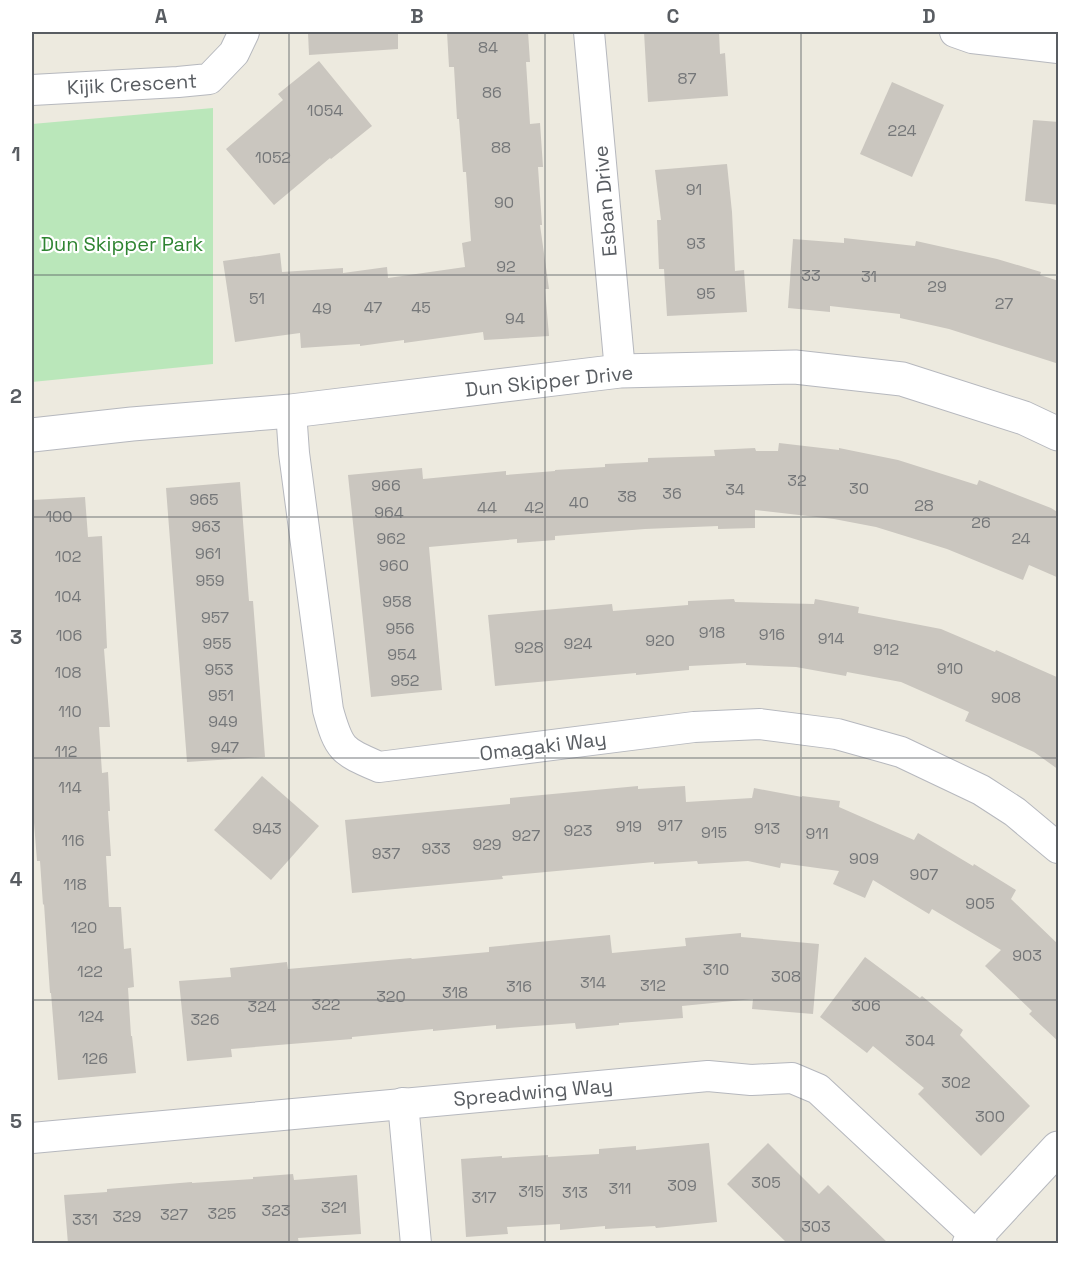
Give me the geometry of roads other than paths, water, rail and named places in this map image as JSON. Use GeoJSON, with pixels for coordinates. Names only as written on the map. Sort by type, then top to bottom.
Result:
{"type":"FeatureCollection","features":[{"type":"Feature","properties":{"kind":"street","name":"Kijik Crescent"},"geometry":{"type":"LineString","coordinates":[[32,90],[209,79],[234,53],[244,32]]}},
{"type":"Feature","properties":{"kind":"street","name":"Esban Drive"},"geometry":{"type":"LineString","coordinates":[[589,32],[620,371]]}},
{"type":"Feature","properties":{"kind":"street"},"geometry":{"type":"LineString","coordinates":[[955,32],[972,38],[1059,48]]}},
{"type":"Feature","properties":{"kind":"street","name":"Dun Skipper Drive"},"geometry":{"type":"LineString","coordinates":[[32,435],[291,411],[620,371],[795,367],[902,379],[1024,418],[1059,434]]}},
{"type":"Feature","properties":{"kind":"street","name":"Omagaki Way"},"geometry":{"type":"LineString","coordinates":[[291,411],[294,453],[328,710],[337,738],[343,748],[353,755],[379,767],[694,727],[760,724],[837,734],[901,752],[981,790],[1015,812],[1059,848]]}},
{"type":"Feature","properties":{"kind":"street","name":"Spreadwing Way"},"geometry":{"type":"LineString","coordinates":[[32,1138],[708,1076],[751,1080],[792,1078],[818,1089],[976,1241]]}},
{"type":"Feature","properties":{"kind":"street"},"geometry":{"type":"LineString","coordinates":[[403,1103],[416,1244]]}},
{"type":"Feature","properties":{"kind":"street"},"geometry":{"type":"LineString","coordinates":[[976,1241],[1059,1148]]}},
{"type":"Feature","properties":{"kind":"park label","name":"Dun Skipper Park"},"geometry":{"type":"Point","coordinates":[122,244]}}]}
